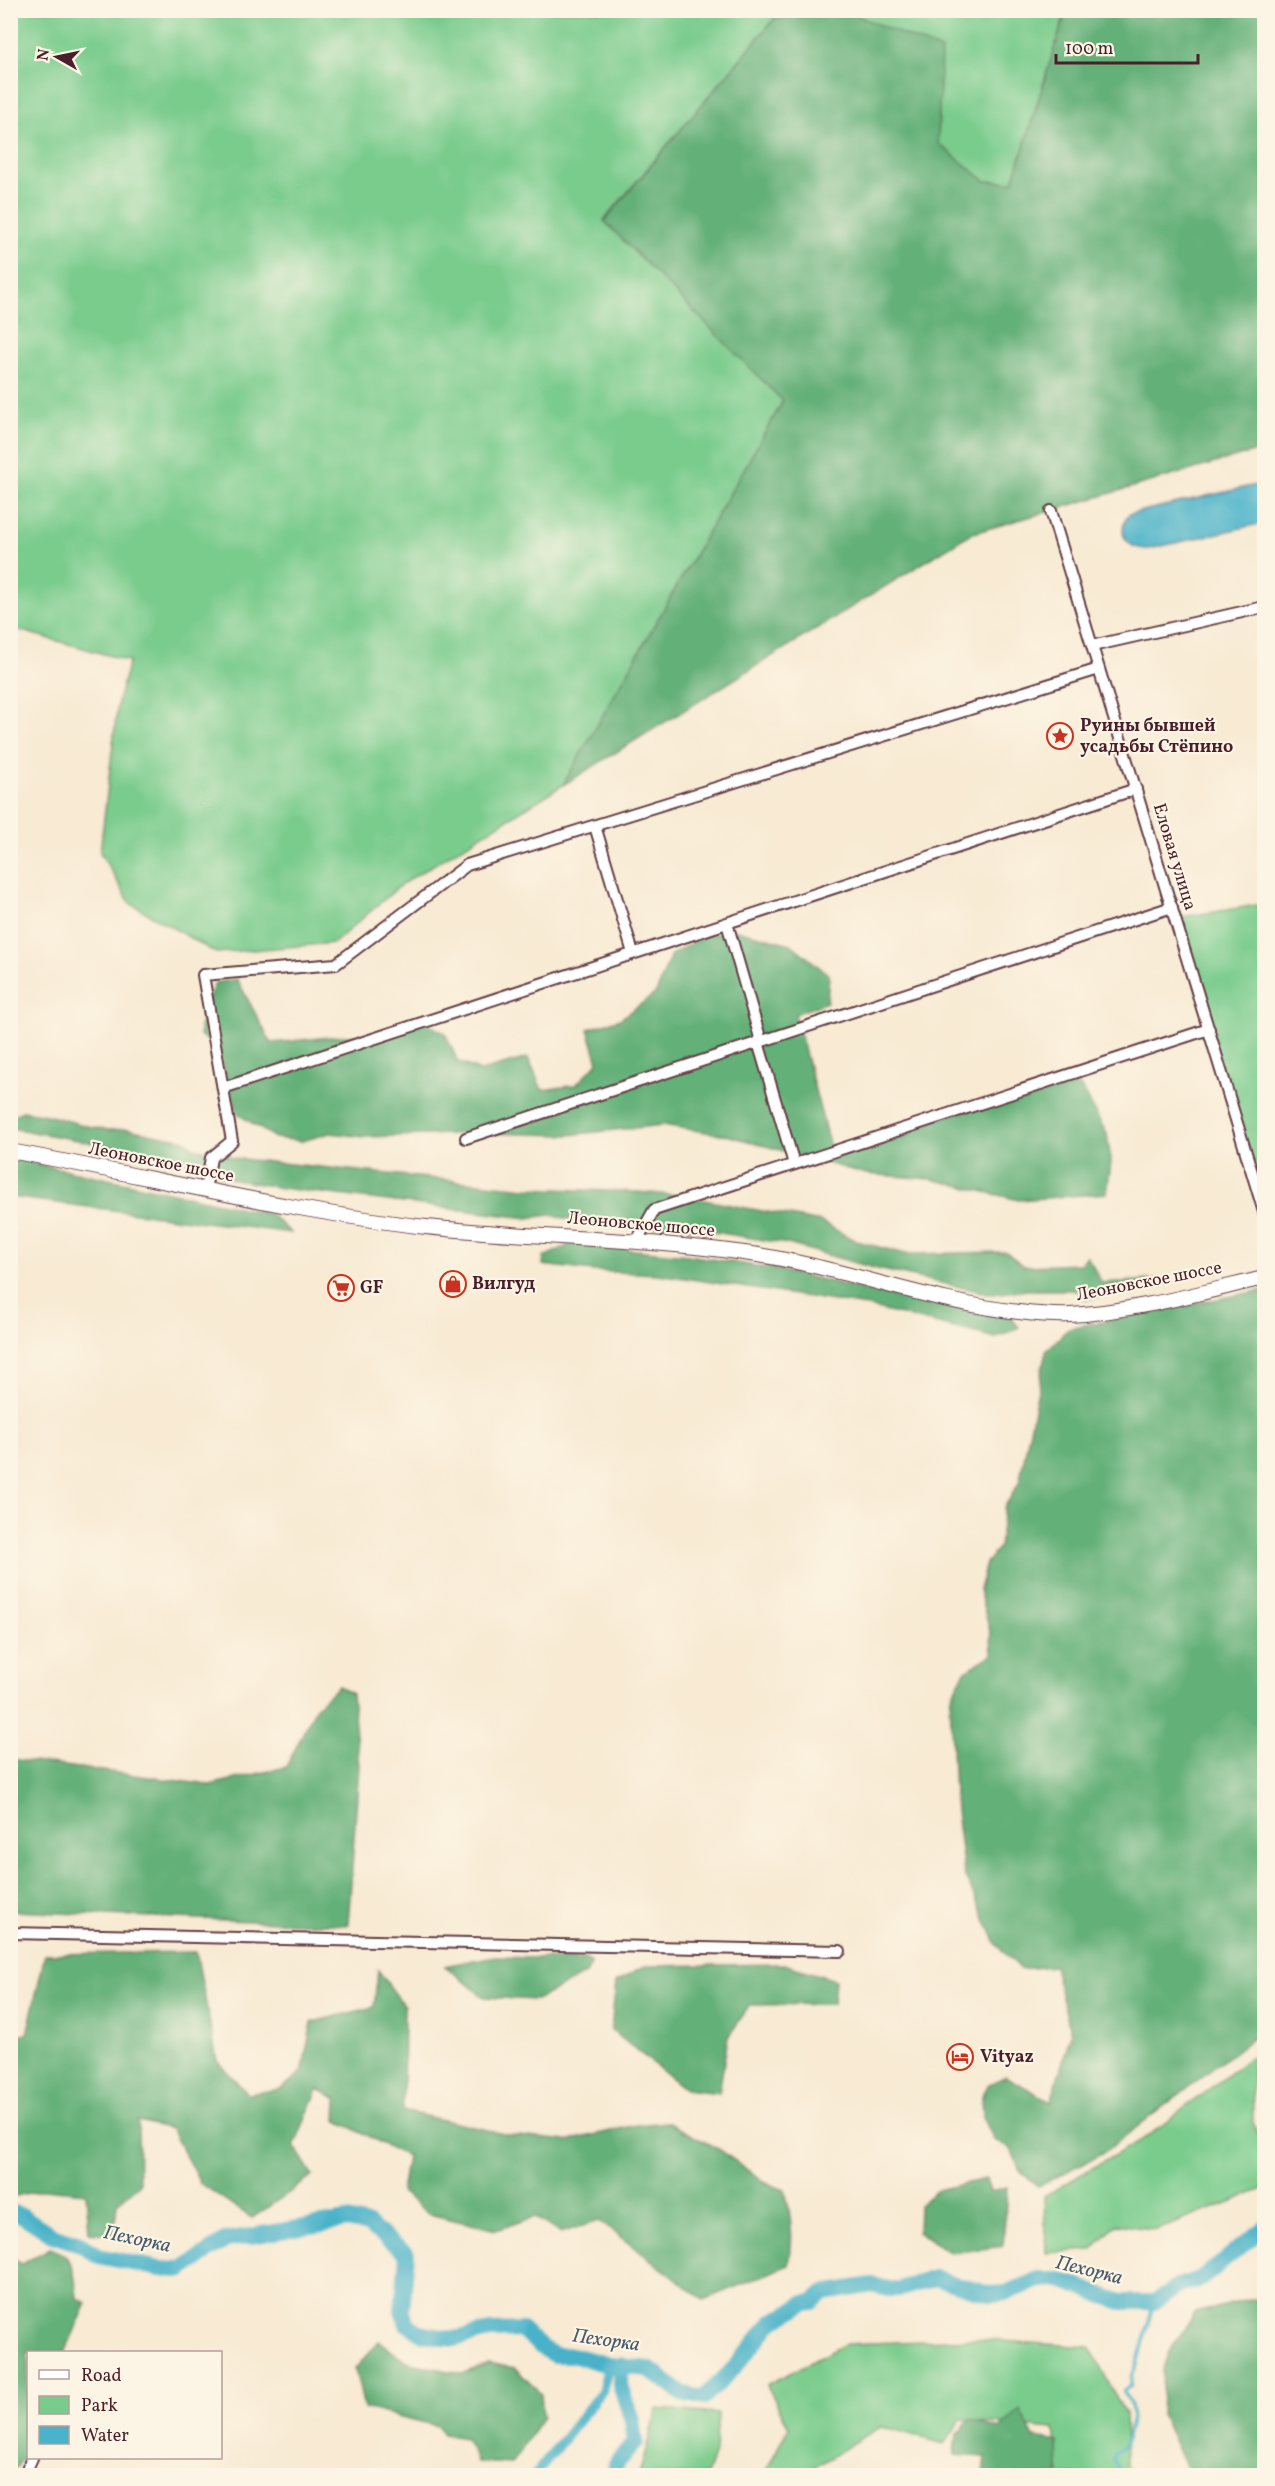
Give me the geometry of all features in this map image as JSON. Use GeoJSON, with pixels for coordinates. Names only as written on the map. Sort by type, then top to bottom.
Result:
{"type":"FeatureCollection","features":[{"type":"Feature","properties":{"kind":"main road","name":"Леоновское шоссе"},"geometry":{"type":"LineString","coordinates":[[10,1152],[205,1190],[426,1227],[636,1242],[787,1259],[955,1302],[989,1309],[1048,1315],[1070,1315],[1108,1310],[1264,1278]]}},
{"type":"Feature","properties":{"kind":"street","name":"Еловая улица"},"geometry":{"type":"LineString","coordinates":[[1051,511],[1264,1212]]}},
{"type":"Feature","properties":{"kind":"street"},"geometry":{"type":"LineString","coordinates":[[1092,646],[1264,607]]}},
{"type":"Feature","properties":{"kind":"street"},"geometry":{"type":"LineString","coordinates":[[205,1190],[211,1158],[232,1141],[203,975],[336,964],[467,865],[1099,669]]}},
{"type":"Feature","properties":{"kind":"street"},"geometry":{"type":"LineString","coordinates":[[223,1088],[1136,789]]}},
{"type":"Feature","properties":{"kind":"street"},"geometry":{"type":"LineString","coordinates":[[595,826],[633,954]]}},
{"type":"Feature","properties":{"kind":"street"},"geometry":{"type":"LineString","coordinates":[[466,1138],[1172,907]]}},
{"type":"Feature","properties":{"kind":"street"},"geometry":{"type":"LineString","coordinates":[[727,923],[794,1164]]}},
{"type":"Feature","properties":{"kind":"street"},"geometry":{"type":"LineString","coordinates":[[636,1242],[654,1210],[1209,1029]]}},
{"type":"Feature","properties":{"kind":"street"},"geometry":{"type":"LineString","coordinates":[[10,1933],[840,1951]]}},
{"type":"Feature","properties":{"kind":"street"},"geometry":{"type":"LineString","coordinates":[[24,2475],[31,2459]]}},
{"type":"Feature","properties":{"kind":"green space"},"geometry":{"type":"Polygon","coordinates":[[[10,11],[1066,11],[1013,182],[985,181],[938,143],[940,50],[855,15],[775,18],[604,220],[783,401],[563,785],[402,884],[334,943],[216,953],[130,903],[100,852],[118,702],[129,661],[11,628],[10,11]]]}},
{"type":"Feature","properties":{"kind":"green space"},"geometry":{"type":"Polygon","coordinates":[[[1066,11],[1264,11],[1264,449],[970,534],[563,785],[783,401],[604,221],[775,18],[855,15],[941,50],[938,143],[985,181],[1013,182],[1066,11]]]}},
{"type":"Feature","properties":{"kind":"green space"},"geometry":{"type":"Polygon","coordinates":[[[1264,904],[1264,1212],[1175,918],[1264,904]]]}},
{"type":"Feature","properties":{"kind":"green space"},"geometry":{"type":"Polygon","coordinates":[[[736,930],[791,944],[829,975],[827,1002],[795,1014],[831,1151],[1075,1077],[1107,1134],[1111,1162],[1107,1193],[1019,1200],[931,1179],[866,1174],[730,1136],[663,1125],[568,1135],[479,1133],[366,1137],[330,1133],[302,1141],[275,1138],[238,1114],[218,1050],[200,1035],[201,1015],[215,983],[237,979],[271,1043],[340,1036],[384,1035],[416,1018],[445,1033],[458,1062],[481,1071],[528,1058],[542,1090],[576,1085],[598,1062],[588,1029],[620,1019],[656,993],[671,955],[703,936],[736,930]]]}},
{"type":"Feature","properties":{"kind":"green space"},"geometry":{"type":"Polygon","coordinates":[[[23,1111],[91,1127],[110,1130],[128,1129],[184,1140],[196,1149],[219,1151],[233,1158],[526,1188],[683,1196],[821,1222],[856,1241],[906,1254],[1006,1252],[1024,1266],[1080,1264],[1087,1256],[1102,1283],[1155,1280],[1160,1286],[1085,1299],[1077,1290],[1027,1290],[991,1294],[874,1268],[788,1244],[677,1226],[625,1228],[591,1224],[550,1215],[528,1218],[281,1188],[217,1176],[183,1159],[11,1128],[11,1116],[23,1111]]]}},
{"type":"Feature","properties":{"kind":"green space"},"geometry":{"type":"Polygon","coordinates":[[[11,1158],[270,1214],[291,1233],[11,1197],[11,1158]]]}},
{"type":"Feature","properties":{"kind":"green space"},"geometry":{"type":"Polygon","coordinates":[[[571,1244],[688,1255],[780,1270],[892,1296],[1009,1316],[1019,1327],[996,1338],[860,1305],[658,1274],[594,1271],[543,1265],[544,1257],[571,1244]]]}},
{"type":"Feature","properties":{"kind":"green space"},"geometry":{"type":"Polygon","coordinates":[[[1264,1290],[1264,2029],[1103,2153],[1038,2186],[1021,2172],[1011,2149],[994,2140],[983,2117],[982,2096],[989,2084],[1006,2076],[1051,2102],[1071,2033],[1054,1966],[1021,1969],[997,1945],[964,1874],[954,1794],[950,1699],[965,1671],[992,1655],[991,1635],[979,1590],[986,1563],[999,1547],[1004,1508],[1019,1483],[1046,1351],[1069,1328],[1264,1290]]]}},
{"type":"Feature","properties":{"kind":"green space"},"geometry":{"type":"Polygon","coordinates":[[[338,1686],[352,1694],[359,1766],[348,1925],[11,1911],[11,1759],[210,1785],[286,1767],[316,1707],[338,1686]]]}},
{"type":"Feature","properties":{"kind":"green space"},"geometry":{"type":"Polygon","coordinates":[[[196,1952],[217,2061],[248,2094],[281,2089],[302,2072],[312,2022],[374,2007],[378,1970],[404,2006],[403,2111],[509,2135],[568,2141],[636,2125],[667,2122],[720,2150],[764,2182],[785,2190],[791,2228],[789,2265],[704,2300],[599,2221],[560,2233],[534,2217],[496,2230],[429,2214],[401,2192],[407,2156],[336,2120],[337,2099],[318,2089],[294,2146],[313,2176],[252,2218],[200,2183],[171,2129],[138,2121],[139,2185],[117,2203],[114,2235],[89,2232],[86,2193],[45,2189],[11,2197],[11,2036],[27,2034],[45,1954],[196,1952]]]}},
{"type":"Feature","properties":{"kind":"green space"},"geometry":{"type":"Polygon","coordinates":[[[489,1957],[585,1959],[592,1963],[586,1974],[536,2000],[484,1997],[445,1966],[489,1957]]]}},
{"type":"Feature","properties":{"kind":"green space"},"geometry":{"type":"Polygon","coordinates":[[[784,1964],[835,1980],[833,2004],[750,2005],[728,2037],[719,2093],[685,2089],[611,2030],[616,1982],[645,1966],[784,1964]]]}},
{"type":"Feature","properties":{"kind":"green space"},"geometry":{"type":"Polygon","coordinates":[[[1252,2056],[1253,2123],[1264,2145],[1264,2189],[1157,2230],[1117,2224],[1091,2250],[1046,2253],[1044,2196],[1148,2136],[1252,2056]]]}},
{"type":"Feature","properties":{"kind":"green space"},"geometry":{"type":"Polygon","coordinates":[[[986,2179],[990,2192],[1007,2188],[1003,2246],[951,2253],[918,2232],[919,2205],[937,2190],[986,2179]]]}},
{"type":"Feature","properties":{"kind":"green space"},"geometry":{"type":"Polygon","coordinates":[[[50,2248],[59,2252],[70,2261],[77,2298],[87,2303],[65,2351],[27,2351],[27,2452],[11,2475],[11,2258],[22,2264],[50,2248]]]}},
{"type":"Feature","properties":{"kind":"green space"},"geometry":{"type":"Polygon","coordinates":[[[1264,2296],[1264,2475],[1189,2475],[1161,2414],[1163,2370],[1168,2353],[1195,2313],[1264,2296]]]}},
{"type":"Feature","properties":{"kind":"green space"},"geometry":{"type":"Polygon","coordinates":[[[975,2339],[1090,2347],[1125,2414],[1126,2463],[1134,2475],[1060,2475],[1054,2429],[960,2420],[944,2444],[881,2426],[802,2475],[763,2476],[789,2427],[767,2385],[845,2344],[975,2339]]]}},
{"type":"Feature","properties":{"kind":"green space"},"geometry":{"type":"Polygon","coordinates":[[[379,2341],[406,2362],[462,2374],[489,2363],[515,2368],[541,2394],[543,2417],[511,2464],[477,2462],[465,2438],[443,2434],[438,2426],[364,2408],[355,2369],[379,2341]]]}},
{"type":"Feature","properties":{"kind":"green space"},"geometry":{"type":"Polygon","coordinates":[[[657,2409],[718,2414],[715,2452],[707,2475],[639,2475],[657,2409]]]}},
{"type":"Feature","properties":{"kind":"green space"},"geometry":{"type":"Polygon","coordinates":[[[1020,2410],[1034,2438],[1058,2442],[1059,2475],[984,2475],[986,2457],[955,2455],[957,2434],[971,2419],[999,2429],[1020,2410]]]}},
{"type":"Feature","properties":{"kind":"water"},"geometry":{"type":"Polygon","coordinates":[[[1264,483],[1264,523],[1149,549],[1134,546],[1125,539],[1123,527],[1129,514],[1264,483]]]}},
{"type":"Feature","properties":{"kind":"waterway","name":"Пехорка"},"geometry":{"type":"LineString","coordinates":[[10,2212],[23,2216],[52,2235],[80,2244],[99,2256],[160,2269],[182,2270],[226,2240],[347,2220],[369,2225],[407,2254],[402,2310],[407,2324],[423,2334],[454,2339],[490,2331],[522,2330],[542,2348],[555,2355],[572,2355],[609,2365],[649,2369],[681,2393],[704,2398],[736,2366],[772,2322],[805,2303],[813,2302],[823,2293],[872,2285],[900,2289],[935,2278],[989,2294],[1005,2293],[1039,2280],[1061,2280],[1121,2302],[1154,2302],[1181,2285],[1201,2279],[1264,2228]]}},
{"type":"Feature","properties":{"kind":"waterway"},"geometry":{"type":"LineString","coordinates":[[1125,2476],[1113,2459],[1115,2453],[1124,2447],[1132,2419],[1130,2403],[1123,2391],[1131,2386],[1131,2377],[1136,2368],[1154,2302]]}},
{"type":"Feature","properties":{"kind":"waterway"},"geometry":{"type":"LineString","coordinates":[[534,2476],[602,2391],[609,2365]]}},
{"type":"Feature","properties":{"kind":"waterway"},"geometry":{"type":"LineString","coordinates":[[614,2476],[616,2464],[635,2442],[632,2420],[620,2385],[621,2365]]}},
{"type":"Feature","properties":{"kind":"place","name":"Руины бывшей усадьбы Стёпино"},"geometry":{"type":"Point","coordinates":[1060,736]}},
{"type":"Feature","properties":{"kind":"place","name":"Вилгуд"},"geometry":{"type":"Point","coordinates":[453,1284]}},
{"type":"Feature","properties":{"kind":"place","name":"GF"},"geometry":{"type":"Point","coordinates":[341,1288]}},
{"type":"Feature","properties":{"kind":"place","name":"Vityaz"},"geometry":{"type":"Point","coordinates":[960,2057]}}]}
